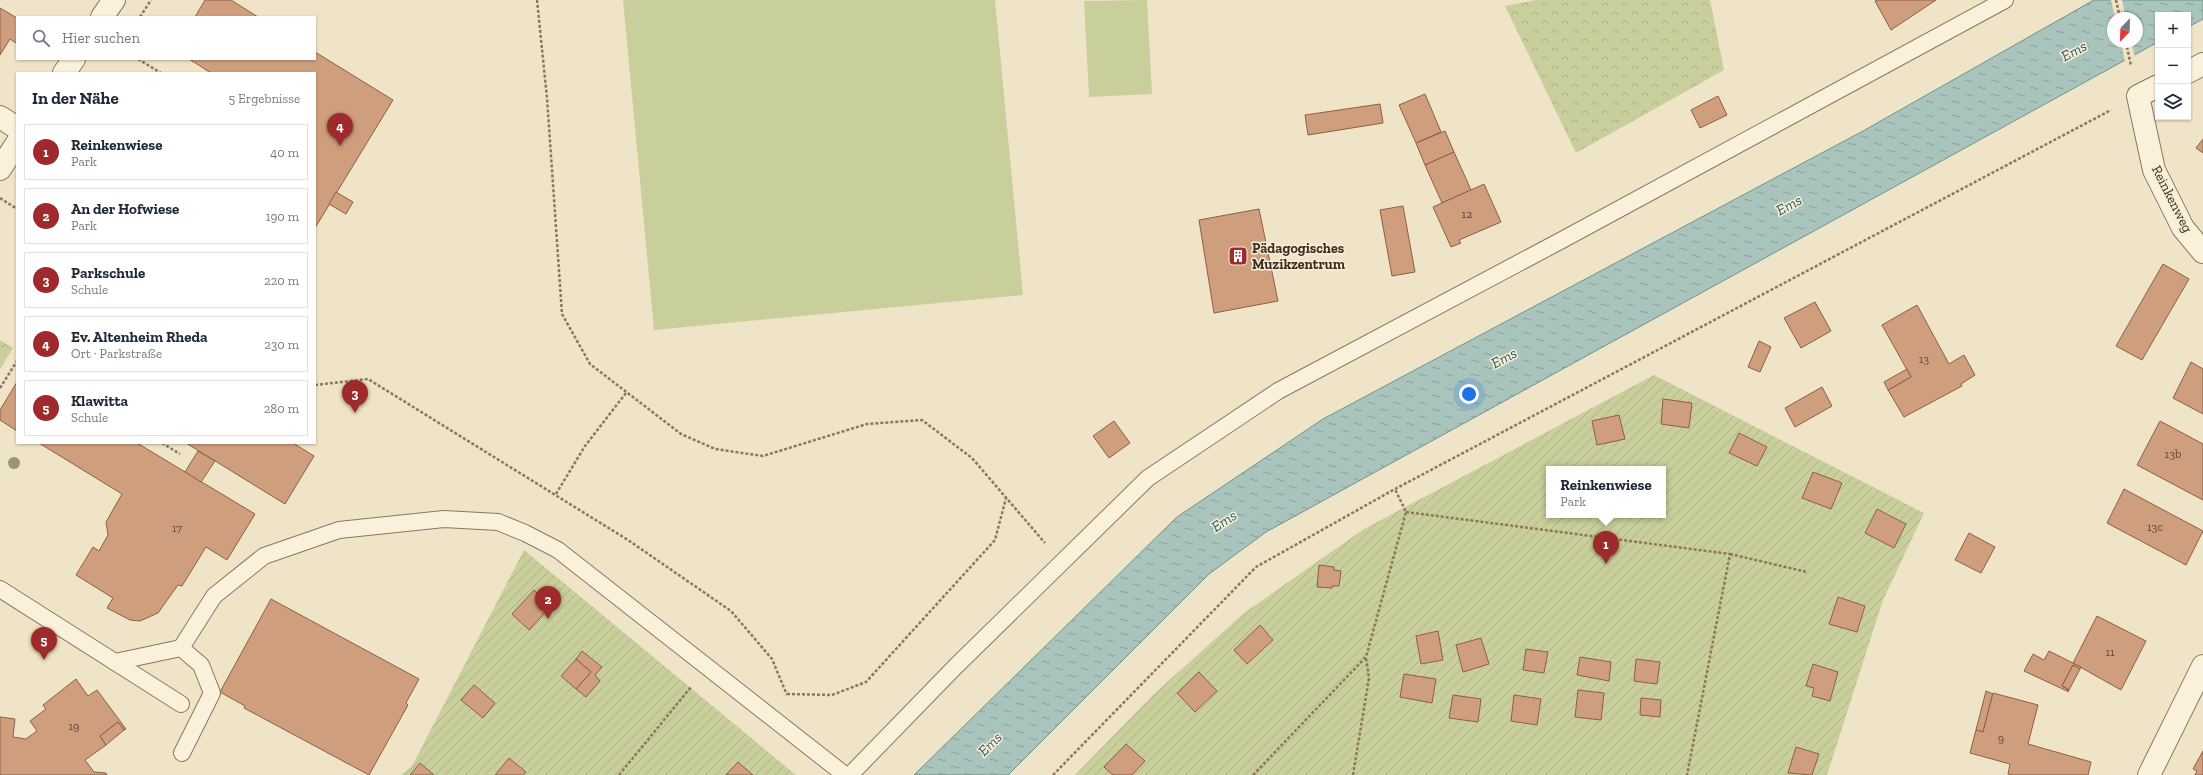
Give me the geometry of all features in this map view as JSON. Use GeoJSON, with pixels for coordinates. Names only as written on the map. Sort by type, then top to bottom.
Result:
{"type":"FeatureCollection","features":[{"type":"Feature","properties":{"kind":"street"},"geometry":{"type":"LineString","coordinates":[[103,16],[114,0]]}},
{"type":"Feature","properties":{"kind":"street"},"geometry":{"type":"LineString","coordinates":[[65,72],[73,60]]}},
{"type":"Feature","properties":{"kind":"street"},"geometry":{"type":"LineString","coordinates":[[2191,70],[2203,64]]}},
{"type":"Feature","properties":{"kind":"street"},"geometry":{"type":"LineString","coordinates":[[2138,96],[2155,88]]}},
{"type":"Feature","properties":{"kind":"street","name":"Reinkenweg"},"geometry":{"type":"LineString","coordinates":[[2138,96],[2154,170],[2183,228],[2203,252]]}},
{"type":"Feature","properties":{"kind":"street"},"geometry":{"type":"LineString","coordinates":[[0,117],[16,127]]}},
{"type":"Feature","properties":{"kind":"street"},"geometry":{"type":"LineString","coordinates":[[0,169],[16,145]]}},
{"type":"Feature","properties":{"kind":"street"},"geometry":{"type":"LineString","coordinates":[[2149,775],[2203,666]]}},
{"type":"Feature","properties":{"kind":"lane"},"geometry":{"type":"LineString","coordinates":[[850,775],[1061,563],[1148,478],[1278,391],[1568,237],[2005,0]]}},
{"type":"Feature","properties":{"kind":"lane"},"geometry":{"type":"LineString","coordinates":[[115,662],[181,648],[214,596],[264,556],[339,530],[444,520],[498,522],[525,533],[558,550],[706,668],[845,775]]}},
{"type":"Feature","properties":{"kind":"lane"},"geometry":{"type":"LineString","coordinates":[[0,589],[181,704]]}},
{"type":"Feature","properties":{"kind":"lane"},"geometry":{"type":"LineString","coordinates":[[181,648],[201,665],[212,693],[182,753]]}},
{"type":"Feature","properties":{"kind":"path"},"geometry":{"type":"LineString","coordinates":[[141,16],[151,0]]}},
{"type":"Feature","properties":{"kind":"path"},"geometry":{"type":"LineString","coordinates":[[537,0],[547,106],[562,314],[590,364],[681,434],[715,449],[763,456],[867,424],[922,420],[972,458],[1061,563]]}},
{"type":"Feature","properties":{"kind":"path"},"geometry":{"type":"LineString","coordinates":[[2116,0],[2119,12]]}},
{"type":"Feature","properties":{"kind":"path"},"geometry":{"type":"LineString","coordinates":[[2127,48],[2132,71]]}},
{"type":"Feature","properties":{"kind":"path"},"geometry":{"type":"LineString","coordinates":[[140,60],[159,72]]}},
{"type":"Feature","properties":{"kind":"path"},"geometry":{"type":"LineString","coordinates":[[1053,775],[1256,567],[1395,489],[2138,96]]}},
{"type":"Feature","properties":{"kind":"path"},"geometry":{"type":"LineString","coordinates":[[0,198],[16,208]]}},
{"type":"Feature","properties":{"kind":"path"},"geometry":{"type":"LineString","coordinates":[[0,388],[16,363]]}},
{"type":"Feature","properties":{"kind":"path"},"geometry":{"type":"LineString","coordinates":[[316,385],[368,379],[556,494],[628,540],[731,611],[772,659],[787,694],[785,728]]}},
{"type":"Feature","properties":{"kind":"path"},"geometry":{"type":"LineString","coordinates":[[556,494],[585,446],[626,393]]}},
{"type":"Feature","properties":{"kind":"path"},"geometry":{"type":"LineString","coordinates":[[164,444],[180,454]]}},
{"type":"Feature","properties":{"kind":"path"},"geometry":{"type":"LineString","coordinates":[[1353,775],[1369,678],[1366,657],[1406,512],[1395,489]]}},
{"type":"Feature","properties":{"kind":"path"},"geometry":{"type":"LineString","coordinates":[[787,694],[832,695],[866,682],[995,540],[1006,498]]}},
{"type":"Feature","properties":{"kind":"path"},"geometry":{"type":"LineString","coordinates":[[1406,512],[1730,554],[1807,572]]}},
{"type":"Feature","properties":{"kind":"path"},"geometry":{"type":"LineString","coordinates":[[1687,775],[1730,554]]}},
{"type":"Feature","properties":{"kind":"path"},"geometry":{"type":"LineString","coordinates":[[1253,775],[1366,657]]}},
{"type":"Feature","properties":{"kind":"path"},"geometry":{"type":"LineString","coordinates":[[619,775],[706,668]]}},
{"type":"Feature","properties":{"kind":"green space"},"geometry":{"type":"Polygon","coordinates":[[[623,0],[995,0],[1023,295],[654,330],[623,0]]]}},
{"type":"Feature","properties":{"kind":"green space"},"geometry":{"type":"Polygon","coordinates":[[[1147,0],[1152,94],[1089,97],[1084,1],[1147,0]]]}},
{"type":"Feature","properties":{"kind":"green space"},"geometry":{"type":"Polygon","coordinates":[[[1536,0],[1710,0],[1724,70],[1576,153],[1505,6],[1536,0]]]}},
{"type":"Feature","properties":{"kind":"green space"},"geometry":{"type":"Polygon","coordinates":[[[0,340],[13,348],[0,369],[0,340]]]}},
{"type":"Feature","properties":{"kind":"green space"},"geometry":{"type":"Polygon","coordinates":[[[1654,375],[1924,513],[1883,600],[1827,775],[1075,775],[1155,693],[1244,613],[1364,529],[1654,375]]]}},
{"type":"Feature","properties":{"kind":"green space"},"geometry":{"type":"Polygon","coordinates":[[[524,550],[796,775],[401,775],[412,766],[524,550]]]}},
{"type":"Feature","properties":{"kind":"water","name":"Ems"},"geometry":{"type":"Polygon","coordinates":[[[2094,0],[2203,0],[2203,19],[2191,25],[2191,12],[2155,12],[2155,44],[1266,532],[1209,574],[1008,775],[914,775],[1177,517],[1323,419],[1863,131],[2094,0]]]}},
{"type":"Feature","properties":{"kind":"pier"},"geometry":{"type":"Polygon","coordinates":[[[2111,0],[2122,0],[2125,12],[2114,12],[2111,0]]]}},
{"type":"Feature","properties":{"kind":"pier"},"geometry":{"type":"Polygon","coordinates":[[[2122,48],[2133,48],[2135,57],[2125,62],[2122,48]]]}},
{"type":"Feature","properties":{"kind":"building"},"geometry":{"type":"Polygon","coordinates":[[[205,0],[231,0],[256,16],[196,16],[205,0]]]}},
{"type":"Feature","properties":{"kind":"building"},"geometry":{"type":"Polygon","coordinates":[[[1936,0],[1891,30],[1875,1],[1936,0]]]}},
{"type":"Feature","properties":{"kind":"building"},"geometry":{"type":"Polygon","coordinates":[[[0,8],[16,17],[16,43],[10,39],[0,55],[0,8]]]}},
{"type":"Feature","properties":{"kind":"building"},"geometry":{"type":"Polygon","coordinates":[[[316,53],[393,100],[316,226],[316,72],[209,72],[191,60],[316,60],[316,53]]]}},
{"type":"Feature","properties":{"kind":"building"},"geometry":{"type":"Polygon","coordinates":[[[1425,94],[1441,132],[1416,143],[1399,105],[1425,94]]]}},
{"type":"Feature","properties":{"kind":"building"},"geometry":{"type":"Polygon","coordinates":[[[1718,96],[1727,115],[1700,128],[1691,110],[1718,96]]]}},
{"type":"Feature","properties":{"kind":"building"},"geometry":{"type":"Polygon","coordinates":[[[1380,104],[1383,123],[1308,135],[1305,115],[1380,104]]]}},
{"type":"Feature","properties":{"kind":"building"},"geometry":{"type":"Polygon","coordinates":[[[1445,131],[1454,152],[1425,165],[1416,143],[1445,131]]]}},
{"type":"Feature","properties":{"kind":"building"},"geometry":{"type":"Polygon","coordinates":[[[2203,139],[2203,153],[2196,148],[2203,139]]]}},
{"type":"Feature","properties":{"kind":"building"},"geometry":{"type":"Polygon","coordinates":[[[1454,152],[1471,190],[1442,203],[1425,165],[1454,152]]]}},
{"type":"Feature","properties":{"kind":"building"},"geometry":{"type":"Polygon","coordinates":[[[1484,184],[1501,222],[1459,240],[1461,243],[1451,247],[1433,207],[1484,184]]]}},
{"type":"Feature","properties":{"kind":"building"},"geometry":{"type":"Polygon","coordinates":[[[336,192],[353,202],[346,214],[329,204],[336,192]]]}},
{"type":"Feature","properties":{"kind":"building"},"geometry":{"type":"Polygon","coordinates":[[[1403,206],[1415,272],[1392,276],[1380,210],[1403,206]]]}},
{"type":"Feature","properties":{"kind":"building","name":"Pädagogisches Muzikzentrum"},"geometry":{"type":"Polygon","coordinates":[[[1259,209],[1278,301],[1214,313],[1199,220],[1259,209]]]}},
{"type":"Feature","properties":{"kind":"building"},"geometry":{"type":"Polygon","coordinates":[[[2163,264],[2189,279],[2142,360],[2116,346],[2163,264]]]}},
{"type":"Feature","properties":{"kind":"building"},"geometry":{"type":"Polygon","coordinates":[[[1815,302],[1831,331],[1801,348],[1784,318],[1815,302]]]}},
{"type":"Feature","properties":{"kind":"building"},"geometry":{"type":"Polygon","coordinates":[[[1917,305],[1949,364],[1964,355],[1975,375],[1961,384],[1962,386],[1904,417],[1888,390],[1911,377],[1882,325],[1917,305]]]}},
{"type":"Feature","properties":{"kind":"building"},"geometry":{"type":"Polygon","coordinates":[[[1759,341],[1771,347],[1760,372],[1748,367],[1759,341]]]}},
{"type":"Feature","properties":{"kind":"building"},"geometry":{"type":"Polygon","coordinates":[[[2191,362],[2203,369],[2203,414],[2173,398],[2191,362]]]}},
{"type":"Feature","properties":{"kind":"building"},"geometry":{"type":"Polygon","coordinates":[[[1907,369],[1911,377],[1888,390],[1884,382],[1907,369]]]}},
{"type":"Feature","properties":{"kind":"building"},"geometry":{"type":"Polygon","coordinates":[[[16,384],[16,430],[0,420],[0,410],[16,384]]]}},
{"type":"Feature","properties":{"kind":"building"},"geometry":{"type":"Polygon","coordinates":[[[1822,387],[1832,406],[1795,427],[1785,408],[1822,387]]]}},
{"type":"Feature","properties":{"kind":"building"},"geometry":{"type":"Polygon","coordinates":[[[1663,399],[1692,403],[1689,428],[1661,424],[1663,399]]]}},
{"type":"Feature","properties":{"kind":"building"},"geometry":{"type":"Polygon","coordinates":[[[1619,415],[1625,439],[1597,445],[1592,421],[1619,415]]]}},
{"type":"Feature","properties":{"kind":"building"},"geometry":{"type":"Polygon","coordinates":[[[1114,421],[1130,443],[1109,458],[1093,436],[1114,421]]]}},
{"type":"Feature","properties":{"kind":"building"},"geometry":{"type":"Polygon","coordinates":[[[2160,421],[2203,444],[2203,500],[2137,465],[2160,421]]]}},
{"type":"Feature","properties":{"kind":"building"},"geometry":{"type":"Polygon","coordinates":[[[1739,433],[1767,447],[1757,466],[1729,453],[1739,433]]]}},
{"type":"Feature","properties":{"kind":"building"},"geometry":{"type":"Polygon","coordinates":[[[41,444],[139,444],[255,514],[227,560],[206,547],[182,586],[178,585],[158,613],[140,621],[130,620],[107,608],[113,598],[76,575],[93,547],[99,551],[108,535],[106,522],[122,494],[41,444]]]}},
{"type":"Feature","properties":{"kind":"building"},"geometry":{"type":"Polygon","coordinates":[[[188,444],[295,444],[314,456],[285,504],[188,444]]]}},
{"type":"Feature","properties":{"kind":"building"},"geometry":{"type":"Polygon","coordinates":[[[198,451],[215,461],[201,482],[185,472],[198,451]]]}},
{"type":"Feature","properties":{"kind":"building"},"geometry":{"type":"Polygon","coordinates":[[[1813,472],[1842,483],[1831,509],[1802,498],[1813,472]]]}},
{"type":"Feature","properties":{"kind":"building"},"geometry":{"type":"Polygon","coordinates":[[[2124,489],[2203,531],[2186,565],[2107,523],[2124,489]]]}},
{"type":"Feature","properties":{"kind":"building"},"geometry":{"type":"Polygon","coordinates":[[[1877,509],[1906,524],[1894,548],[1865,533],[1877,509]]]}},
{"type":"Feature","properties":{"kind":"building"},"geometry":{"type":"Polygon","coordinates":[[[1969,533],[1995,547],[1981,573],[1955,560],[1969,533]]]}},
{"type":"Feature","properties":{"kind":"building"},"geometry":{"type":"Polygon","coordinates":[[[1319,565],[1334,567],[1334,570],[1341,571],[1339,586],[1332,586],[1332,588],[1317,587],[1319,565]]]}},
{"type":"Feature","properties":{"kind":"building"},"geometry":{"type":"Polygon","coordinates":[[[534,590],[551,606],[529,630],[512,614],[534,590]]]}},
{"type":"Feature","properties":{"kind":"building"},"geometry":{"type":"Polygon","coordinates":[[[1838,597],[1865,606],[1857,632],[1829,624],[1838,597]]]}},
{"type":"Feature","properties":{"kind":"building"},"geometry":{"type":"Polygon","coordinates":[[[271,599],[419,679],[406,703],[408,705],[369,775],[244,708],[245,706],[220,692],[271,599]]]}},
{"type":"Feature","properties":{"kind":"building"},"geometry":{"type":"Polygon","coordinates":[[[2097,616],[2146,641],[2121,690],[2073,663],[2097,616]]]}},
{"type":"Feature","properties":{"kind":"building"},"geometry":{"type":"Polygon","coordinates":[[[1260,625],[1273,640],[1247,664],[1234,650],[1260,625]]]}},
{"type":"Feature","properties":{"kind":"building"},"geometry":{"type":"Polygon","coordinates":[[[1438,631],[1443,660],[1421,664],[1416,636],[1438,631]]]}},
{"type":"Feature","properties":{"kind":"building"},"geometry":{"type":"Polygon","coordinates":[[[1481,638],[1489,664],[1463,672],[1456,645],[1481,638]]]}},
{"type":"Feature","properties":{"kind":"building"},"geometry":{"type":"Polygon","coordinates":[[[1526,649],[1548,652],[1544,673],[1523,670],[1526,649]]]}},
{"type":"Feature","properties":{"kind":"building"},"geometry":{"type":"Polygon","coordinates":[[[582,651],[602,667],[595,675],[600,681],[586,697],[576,689],[591,672],[576,659],[582,651]]]}},
{"type":"Feature","properties":{"kind":"building"},"geometry":{"type":"Polygon","coordinates":[[[2049,651],[2081,667],[2080,669],[2073,665],[2062,686],[2068,689],[2067,691],[2024,671],[2033,654],[2044,660],[2049,651]]]}},
{"type":"Feature","properties":{"kind":"building"},"geometry":{"type":"Polygon","coordinates":[[[1580,657],[1611,662],[1609,681],[1577,675],[1580,657]]]}},
{"type":"Feature","properties":{"kind":"building"},"geometry":{"type":"Polygon","coordinates":[[[576,659],[591,672],[576,689],[561,676],[576,659]]]}},
{"type":"Feature","properties":{"kind":"building"},"geometry":{"type":"Polygon","coordinates":[[[1636,659],[1660,662],[1657,684],[1634,681],[1636,659]]]}},
{"type":"Feature","properties":{"kind":"building"},"geometry":{"type":"Polygon","coordinates":[[[1813,664],[1838,672],[1830,701],[1812,696],[1814,688],[1806,686],[1813,664]]]}},
{"type":"Feature","properties":{"kind":"building"},"geometry":{"type":"Polygon","coordinates":[[[2073,665],[2080,669],[2068,692],[2068,689],[2062,686],[2073,665]]]}},
{"type":"Feature","properties":{"kind":"building"},"geometry":{"type":"Polygon","coordinates":[[[1199,672],[1217,691],[1195,712],[1177,693],[1199,672]]]}},
{"type":"Feature","properties":{"kind":"building"},"geometry":{"type":"Polygon","coordinates":[[[1404,674],[1436,679],[1432,703],[1400,697],[1404,674]]]}},
{"type":"Feature","properties":{"kind":"building"},"geometry":{"type":"Polygon","coordinates":[[[76,679],[88,696],[97,690],[126,729],[124,730],[118,722],[100,736],[106,745],[85,760],[94,772],[106,773],[107,775],[0,775],[0,717],[15,719],[13,737],[26,739],[37,731],[30,721],[46,709],[43,705],[76,679]]]}},
{"type":"Feature","properties":{"kind":"building"},"geometry":{"type":"Polygon","coordinates":[[[474,685],[495,703],[483,718],[461,700],[474,685]]]}},
{"type":"Feature","properties":{"kind":"building"},"geometry":{"type":"Polygon","coordinates":[[[1578,690],[1604,693],[1601,720],[1575,717],[1578,690]]]}},
{"type":"Feature","properties":{"kind":"building"},"geometry":{"type":"Polygon","coordinates":[[[1986,691],[1993,694],[1983,732],[1976,730],[1986,691]]]}},
{"type":"Feature","properties":{"kind":"building"},"geometry":{"type":"Polygon","coordinates":[[[1993,693],[2038,705],[2028,744],[2091,762],[2088,775],[2013,775],[2008,774],[2010,764],[1970,753],[1976,730],[1983,732],[1993,693]]]}},
{"type":"Feature","properties":{"kind":"building"},"geometry":{"type":"Polygon","coordinates":[[[1453,695],[1481,699],[1478,722],[1449,718],[1453,695]]]}},
{"type":"Feature","properties":{"kind":"building"},"geometry":{"type":"Polygon","coordinates":[[[1514,695],[1541,699],[1537,725],[1511,721],[1514,695]]]}},
{"type":"Feature","properties":{"kind":"building"},"geometry":{"type":"Polygon","coordinates":[[[1641,698],[1661,700],[1660,717],[1640,715],[1641,698]]]}},
{"type":"Feature","properties":{"kind":"building"},"geometry":{"type":"Polygon","coordinates":[[[118,722],[124,730],[106,745],[100,736],[118,722]]]}},
{"type":"Feature","properties":{"kind":"building"},"geometry":{"type":"Polygon","coordinates":[[[1126,744],[1145,761],[1132,775],[1113,775],[1104,767],[1126,744]]]}},
{"type":"Feature","properties":{"kind":"building"},"geometry":{"type":"Polygon","coordinates":[[[1796,747],[1819,754],[1812,775],[1788,773],[1796,747]]]}},
{"type":"Feature","properties":{"kind":"building"},"geometry":{"type":"Polygon","coordinates":[[[2203,751],[2203,775],[2195,775],[2197,771],[2193,769],[2203,751]]]}},
{"type":"Feature","properties":{"kind":"building"},"geometry":{"type":"Polygon","coordinates":[[[509,758],[526,772],[523,775],[495,775],[509,758]]]}},
{"type":"Feature","properties":{"kind":"building"},"geometry":{"type":"Polygon","coordinates":[[[738,762],[753,775],[726,775],[738,762]]]}},
{"type":"Feature","properties":{"kind":"building"},"geometry":{"type":"Polygon","coordinates":[[[420,763],[434,775],[410,775],[420,763]]]}},
{"type":"Feature","properties":{"kind":"place","name":"Ev. Altenheim Rheda"},"geometry":{"type":"Point","coordinates":[340,146]}},
{"type":"Feature","properties":{"kind":"place","name":"Pädagogisches Muzikzentrum"},"geometry":{"type":"Point","coordinates":[1238,256]}},
{"type":"Feature","properties":{"kind":"place","name":"Parkschule"},"geometry":{"type":"Point","coordinates":[355,413]}},
{"type":"Feature","properties":{"kind":"place","name":"Reinkenwiese"},"geometry":{"type":"Point","coordinates":[1606,564]}},
{"type":"Feature","properties":{"kind":"place","name":"An der Hofwiese"},"geometry":{"type":"Point","coordinates":[548,619]}},
{"type":"Feature","properties":{"kind":"place","name":"Klawitta"},"geometry":{"type":"Point","coordinates":[44,660]}}]}
